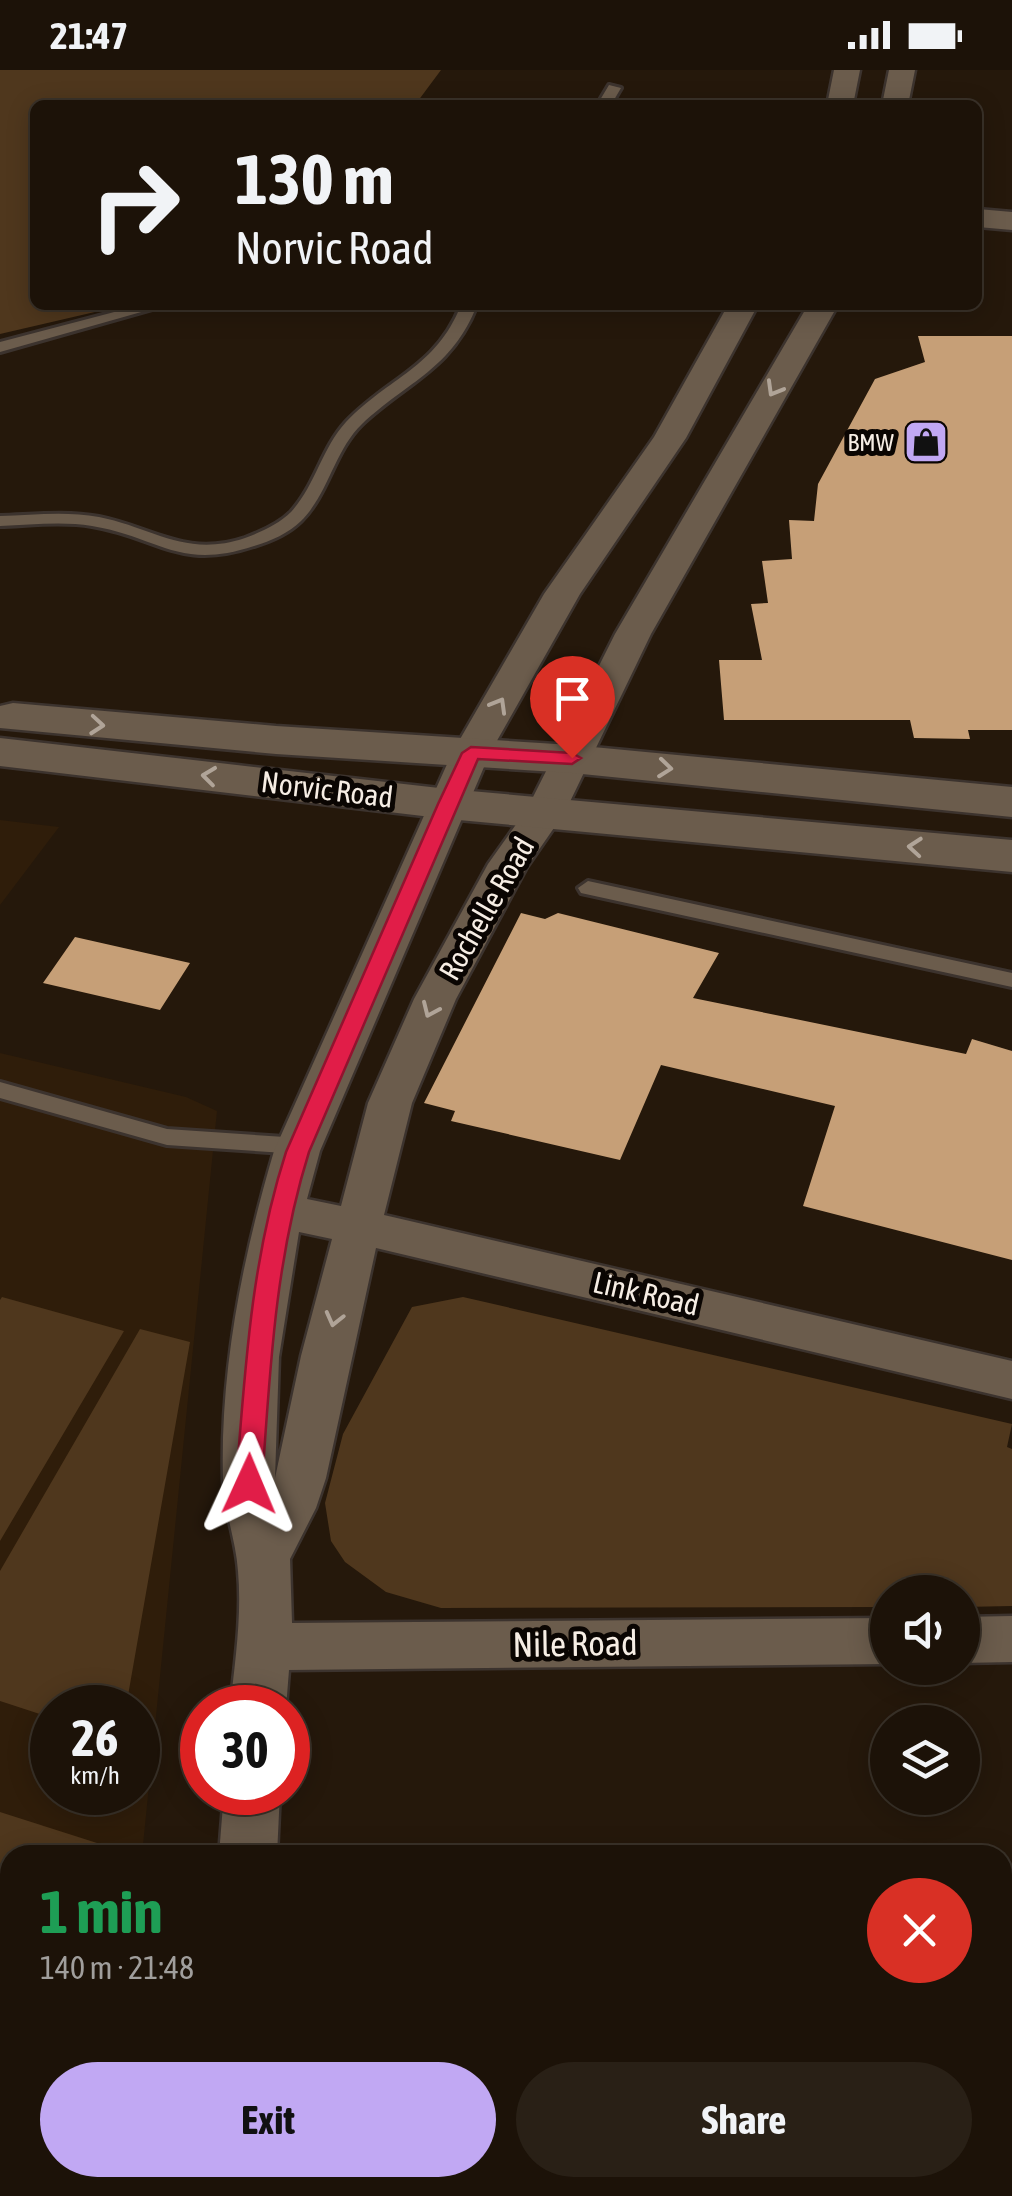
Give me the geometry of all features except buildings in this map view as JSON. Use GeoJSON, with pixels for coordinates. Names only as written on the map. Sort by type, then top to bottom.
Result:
{"type":"FeatureCollection","features":[{"type":"Feature","properties":{"kind":"street"},"geometry":{"type":"LineString","coordinates":[[841,100],[848,70]]}},
{"type":"Feature","properties":{"kind":"street"},"geometry":{"type":"LineString","coordinates":[[896,100],[902,70]]}},
{"type":"Feature","properties":{"kind":"street"},"geometry":{"type":"LineString","coordinates":[[982,218],[1012,221]]}},
{"type":"Feature","properties":{"kind":"street"},"geometry":{"type":"LineString","coordinates":[[982,236],[1012,239]]}},
{"type":"Feature","properties":{"kind":"street","name":"Rochelle Road"},"geometry":{"type":"LineString","coordinates":[[260,1685],[264,1557],[249,1484],[250,1428],[262,1308],[278,1212],[300,1146],[471,753],[562,594],[670,438],[740,310]]}},
{"type":"Feature","properties":{"kind":"street","name":"Rochelle Road"},"geometry":{"type":"LineString","coordinates":[[264,1557],[290,1508],[300,1478],[324,1356],[390,1104],[435,998],[508,864],[545,812],[633,634],[819,310]]}},
{"type":"Feature","properties":{"kind":"street","name":"Norvic Road"},"geometry":{"type":"LineString","coordinates":[[0,716],[276,740],[572,758],[1012,802]]}},
{"type":"Feature","properties":{"kind":"street","name":"Norvic Road"},"geometry":{"type":"LineString","coordinates":[[0,752],[448,804],[1012,856]]}},
{"type":"Feature","properties":{"kind":"street","name":"Link Road"},"geometry":{"type":"LineString","coordinates":[[278,1212],[356,1226],[1012,1380]]}},
{"type":"Feature","properties":{"kind":"street"},"geometry":{"type":"LineString","coordinates":[[980,1640],[1012,1639]]}},
{"type":"Feature","properties":{"kind":"street","name":"Nile Road"},"geometry":{"type":"LineString","coordinates":[[263,1647],[870,1640]]}},
{"type":"Feature","properties":{"kind":"street"},"geometry":{"type":"LineString","coordinates":[[249,1845],[251,1815]]}},
{"type":"Feature","properties":{"kind":"lane"},"geometry":{"type":"LineString","coordinates":[[607,100],[614,88]]}},
{"type":"Feature","properties":{"kind":"lane"},"geometry":{"type":"LineString","coordinates":[[0,347],[139,310]]}},
{"type":"Feature","properties":{"kind":"lane"},"geometry":{"type":"LineString","coordinates":[[0,521],[64,518],[108,524],[188,553],[233,548],[266,536],[298,514],[351,426],[449,350],[468,310]]}},
{"type":"Feature","properties":{"kind":"lane"},"geometry":{"type":"LineString","coordinates":[[588,888],[1012,980]]}},
{"type":"Feature","properties":{"kind":"lane"},"geometry":{"type":"LineString","coordinates":[[0,1090],[178,1139],[300,1146]]}},
{"type":"Feature","properties":{"kind":"shaded area"},"geometry":{"type":"Polygon","coordinates":[[[0,70],[441,70],[419,100],[30,100],[30,310],[103,310],[0,334],[0,70]]]}},
{"type":"Feature","properties":{"kind":"shaded area"},"geometry":{"type":"Polygon","coordinates":[[[0,820],[59,827],[0,905],[0,820]]]}},
{"type":"Feature","properties":{"kind":"shaded area"},"geometry":{"type":"Polygon","coordinates":[[[0,1053],[186,1097],[217,1111],[159,1685],[30,1685],[30,1815],[146,1815],[143,1845],[0,1845],[0,1053]]]}},
{"type":"Feature","properties":{"kind":"shaded area"},"geometry":{"type":"Polygon","coordinates":[[[2,1297],[124,1331],[0,1541],[0,1300],[2,1297]]]}},
{"type":"Feature","properties":{"kind":"shaded area"},"geometry":{"type":"Polygon","coordinates":[[[463,1297],[1012,1424],[1007,1447],[1012,1449],[1012,1606],[980,1607],[980,1575],[870,1575],[870,1607],[441,1608],[386,1592],[345,1562],[331,1541],[325,1503],[343,1434],[412,1307],[463,1297]]]}},
{"type":"Feature","properties":{"kind":"shaded area"},"geometry":{"type":"Polygon","coordinates":[[[140,1329],[190,1342],[130,1685],[30,1685],[30,1711],[0,1701],[0,1571],[140,1329]]]}},
{"type":"Feature","properties":{"kind":"shaded area"},"geometry":{"type":"Polygon","coordinates":[[[0,1812],[97,1843],[96,1845],[0,1845],[0,1812]]]}},
{"type":"Feature","properties":{"kind":"place","name":"BMW"},"geometry":{"type":"Point","coordinates":[926,442]}},
{"type":"Feature","properties":{"kind":"route"},"geometry":{"type":"LineString","coordinates":[[249,1484],[250,1428],[262,1308],[278,1212],[298,1152],[448,804],[471,753],[572,758]]}}]}
